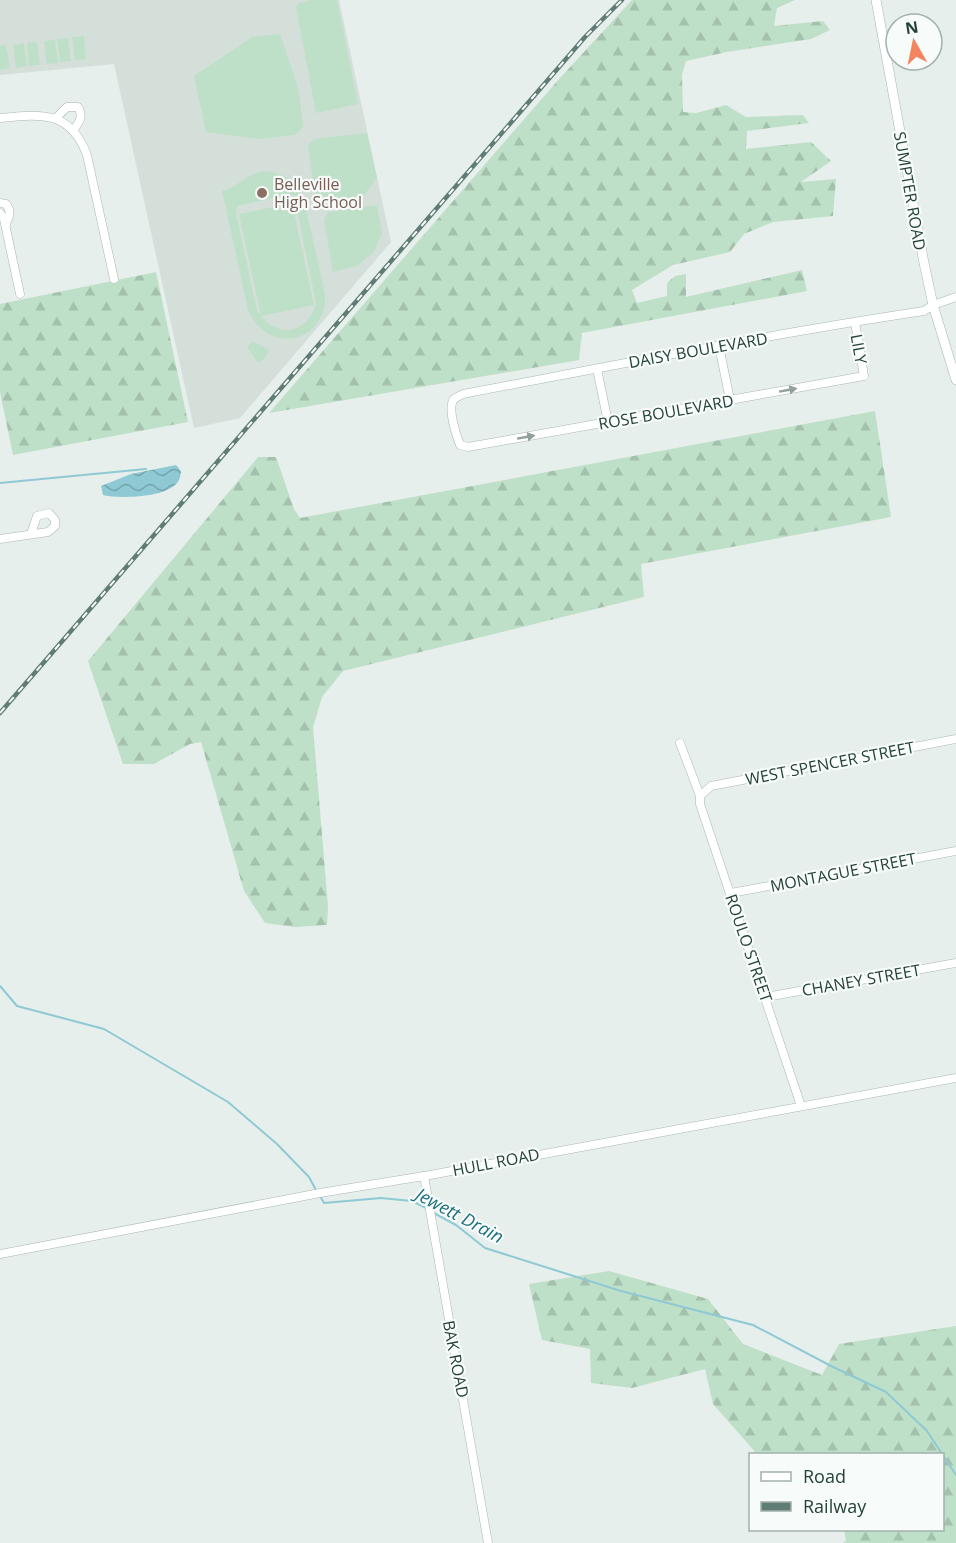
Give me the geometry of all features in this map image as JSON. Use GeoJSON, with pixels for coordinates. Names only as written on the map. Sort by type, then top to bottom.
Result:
{"type":"FeatureCollection","features":[{"type":"Feature","properties":{"kind":"street","name":"SUMPTER ROAD"},"geometry":{"type":"LineString","coordinates":[[876,0],[933,305],[956,380]]}},
{"type":"Feature","properties":{"kind":"street"},"geometry":{"type":"LineString","coordinates":[[56,118],[67,107],[78,108],[81,119],[73,131]]}},
{"type":"Feature","properties":{"kind":"street"},"geometry":{"type":"LineString","coordinates":[[0,118],[40,114],[56,118],[65,123],[80,140],[87,155],[114,279]]}},
{"type":"Feature","properties":{"kind":"street"},"geometry":{"type":"LineString","coordinates":[[0,203],[6,204],[10,211],[6,225]]}},
{"type":"Feature","properties":{"kind":"street"},"geometry":{"type":"LineString","coordinates":[[0,213],[6,225],[20,294]]}},
{"type":"Feature","properties":{"kind":"street","name":"DAISY BOULEVARD"},"geometry":{"type":"LineString","coordinates":[[468,447],[460,444],[452,413],[452,403],[461,395],[719,346],[924,311],[933,305],[956,297]]}},
{"type":"Feature","properties":{"kind":"street","name":"LILY"},"geometry":{"type":"LineString","coordinates":[[855,322],[864,376]]}},
{"type":"Feature","properties":{"kind":"street"},"geometry":{"type":"LineString","coordinates":[[719,346],[730,400]]}},
{"type":"Feature","properties":{"kind":"street"},"geometry":{"type":"LineString","coordinates":[[597,369],[608,422]]}},
{"type":"Feature","properties":{"kind":"street","name":"ROSE BOULEVARD"},"geometry":{"type":"LineString","coordinates":[[468,447],[864,376]]}},
{"type":"Feature","properties":{"kind":"street"},"geometry":{"type":"LineString","coordinates":[[0,539],[31,534]]}},
{"type":"Feature","properties":{"kind":"street","name":"WEST SPENCER STREET"},"geometry":{"type":"LineString","coordinates":[[703,793],[711,786],[956,739]]}},
{"type":"Feature","properties":{"kind":"street","name":"ROULO STREET"},"geometry":{"type":"LineString","coordinates":[[680,743],[703,793],[700,804],[801,1106]]}},
{"type":"Feature","properties":{"kind":"street","name":"MONTAGUE STREET"},"geometry":{"type":"LineString","coordinates":[[731,893],[956,851]]}},
{"type":"Feature","properties":{"kind":"street","name":"CHANEY STREET"},"geometry":{"type":"LineString","coordinates":[[766,997],[956,963]]}},
{"type":"Feature","properties":{"kind":"street","name":"HULL ROAD"},"geometry":{"type":"LineString","coordinates":[[0,1254],[320,1193],[956,1078]]}},
{"type":"Feature","properties":{"kind":"street","name":"BAK ROAD"},"geometry":{"type":"LineString","coordinates":[[424,1176],[488,1543]]}},
{"type":"Feature","properties":{"kind":"shaded area","name":"Belleville High School"},"geometry":{"type":"Polygon","coordinates":[[[0,0],[339,0],[391,242],[240,418],[194,428],[114,64],[0,75],[0,0]]]}},
{"type":"Feature","properties":{"kind":"green space"},"geometry":{"type":"Polygon","coordinates":[[[311,0],[337,0],[358,104],[316,113],[296,7],[299,3],[311,0]]]}},
{"type":"Feature","properties":{"kind":"green space"},"geometry":{"type":"Polygon","coordinates":[[[632,0],[795,0],[777,8],[774,26],[823,21],[830,30],[811,39],[686,61],[682,75],[683,112],[696,113],[726,105],[746,117],[803,115],[809,123],[747,131],[746,149],[811,142],[831,161],[801,182],[836,179],[833,216],[773,222],[744,234],[730,252],[673,265],[632,290],[637,303],[667,296],[667,283],[675,276],[686,274],[686,297],[802,270],[807,291],[582,333],[579,360],[269,413],[560,78],[632,0]]]}},
{"type":"Feature","properties":{"kind":"green space"},"geometry":{"type":"Polygon","coordinates":[[[280,34],[299,91],[303,127],[295,135],[257,139],[206,132],[194,76],[252,37],[280,34]]]}},
{"type":"Feature","properties":{"kind":"green space"},"geometry":{"type":"Polygon","coordinates":[[[84,36],[86,59],[75,60],[72,37],[84,36]]]}},
{"type":"Feature","properties":{"kind":"green space"},"geometry":{"type":"Polygon","coordinates":[[[68,38],[71,61],[60,62],[57,39],[68,38]]]}},
{"type":"Feature","properties":{"kind":"green space"},"geometry":{"type":"Polygon","coordinates":[[[55,40],[58,63],[47,64],[44,41],[55,40]]]}},
{"type":"Feature","properties":{"kind":"green space"},"geometry":{"type":"Polygon","coordinates":[[[37,42],[40,65],[29,66],[27,43],[37,42]]]}},
{"type":"Feature","properties":{"kind":"green space"},"geometry":{"type":"Polygon","coordinates":[[[24,43],[27,66],[16,68],[13,45],[24,43]]]}},
{"type":"Feature","properties":{"kind":"green space"},"geometry":{"type":"Polygon","coordinates":[[[6,45],[10,68],[0,70],[0,46],[6,45]]]}},
{"type":"Feature","properties":{"kind":"green space"},"geometry":{"type":"Polygon","coordinates":[[[367,133],[377,178],[361,199],[316,204],[308,145],[314,139],[367,133]]]}},
{"type":"Feature","properties":{"kind":"green space"},"geometry":{"type":"Polygon","coordinates":[[[270,172],[288,178],[297,187],[304,200],[325,293],[323,310],[317,324],[307,333],[295,338],[282,338],[268,334],[257,325],[248,310],[222,191],[256,173],[270,172]],[[292,194],[237,206],[236,213],[257,310],[272,326],[289,330],[306,322],[316,303],[292,194]]]}},
{"type":"Feature","properties":{"kind":"green space"},"geometry":{"type":"Polygon","coordinates":[[[292,203],[314,305],[261,316],[239,214],[292,203]]]}},
{"type":"Feature","properties":{"kind":"green space"},"geometry":{"type":"Polygon","coordinates":[[[377,205],[382,233],[374,252],[357,266],[333,272],[324,220],[328,212],[377,205]]]}},
{"type":"Feature","properties":{"kind":"green space"},"geometry":{"type":"Polygon","coordinates":[[[156,272],[188,422],[13,455],[0,392],[0,304],[156,272]]]}},
{"type":"Feature","properties":{"kind":"green space"},"geometry":{"type":"Polygon","coordinates":[[[252,341],[269,350],[265,358],[258,363],[247,347],[252,341]]]}},
{"type":"Feature","properties":{"kind":"green space"},"geometry":{"type":"Polygon","coordinates":[[[875,411],[891,517],[641,564],[644,597],[343,671],[322,697],[313,727],[328,906],[327,925],[295,927],[265,923],[244,891],[201,742],[190,744],[154,764],[123,764],[88,661],[258,457],[276,457],[294,509],[300,518],[875,411]]]}},
{"type":"Feature","properties":{"kind":"green space"},"geometry":{"type":"Polygon","coordinates":[[[609,1271],[708,1299],[743,1344],[822,1375],[839,1344],[956,1326],[956,1543],[843,1543],[846,1540],[844,1531],[944,1531],[944,1453],[756,1453],[713,1404],[705,1369],[632,1388],[591,1383],[590,1349],[542,1340],[529,1284],[609,1271]]]}},
{"type":"Feature","properties":{"kind":"water"},"geometry":{"type":"Polygon","coordinates":[[[176,465],[181,471],[179,479],[174,486],[166,490],[132,497],[103,495],[101,486],[131,474],[176,465]]]}},
{"type":"Feature","properties":{"kind":"waterway"},"geometry":{"type":"LineString","coordinates":[[0,483],[146,469]]}},
{"type":"Feature","properties":{"kind":"waterway","name":"Jewett Drain"},"geometry":{"type":"LineString","coordinates":[[0,986],[17,1006],[104,1029],[228,1102],[277,1144],[309,1177],[317,1192]]}},
{"type":"Feature","properties":{"kind":"waterway","name":"Jewett Drain"},"geometry":{"type":"LineString","coordinates":[[320,1196],[324,1203],[381,1198],[412,1201],[428,1209]]}},
{"type":"Feature","properties":{"kind":"waterway","name":"Jewett Drain"},"geometry":{"type":"LineString","coordinates":[[432,1212],[456,1225],[485,1248],[621,1291],[753,1325],[886,1392],[927,1431],[942,1453]]}},
{"type":"Feature","properties":{"kind":"waterway","name":"Jewett Drain"},"geometry":{"type":"LineString","coordinates":[[944,1457],[956,1475]]}},
{"type":"Feature","properties":{"kind":"railway"},"geometry":{"type":"LineString","coordinates":[[0,713],[585,37],[622,0]]}},
{"type":"Feature","properties":{"kind":"place","name":"Belleville High School"},"geometry":{"type":"Point","coordinates":[262,193]}}]}
